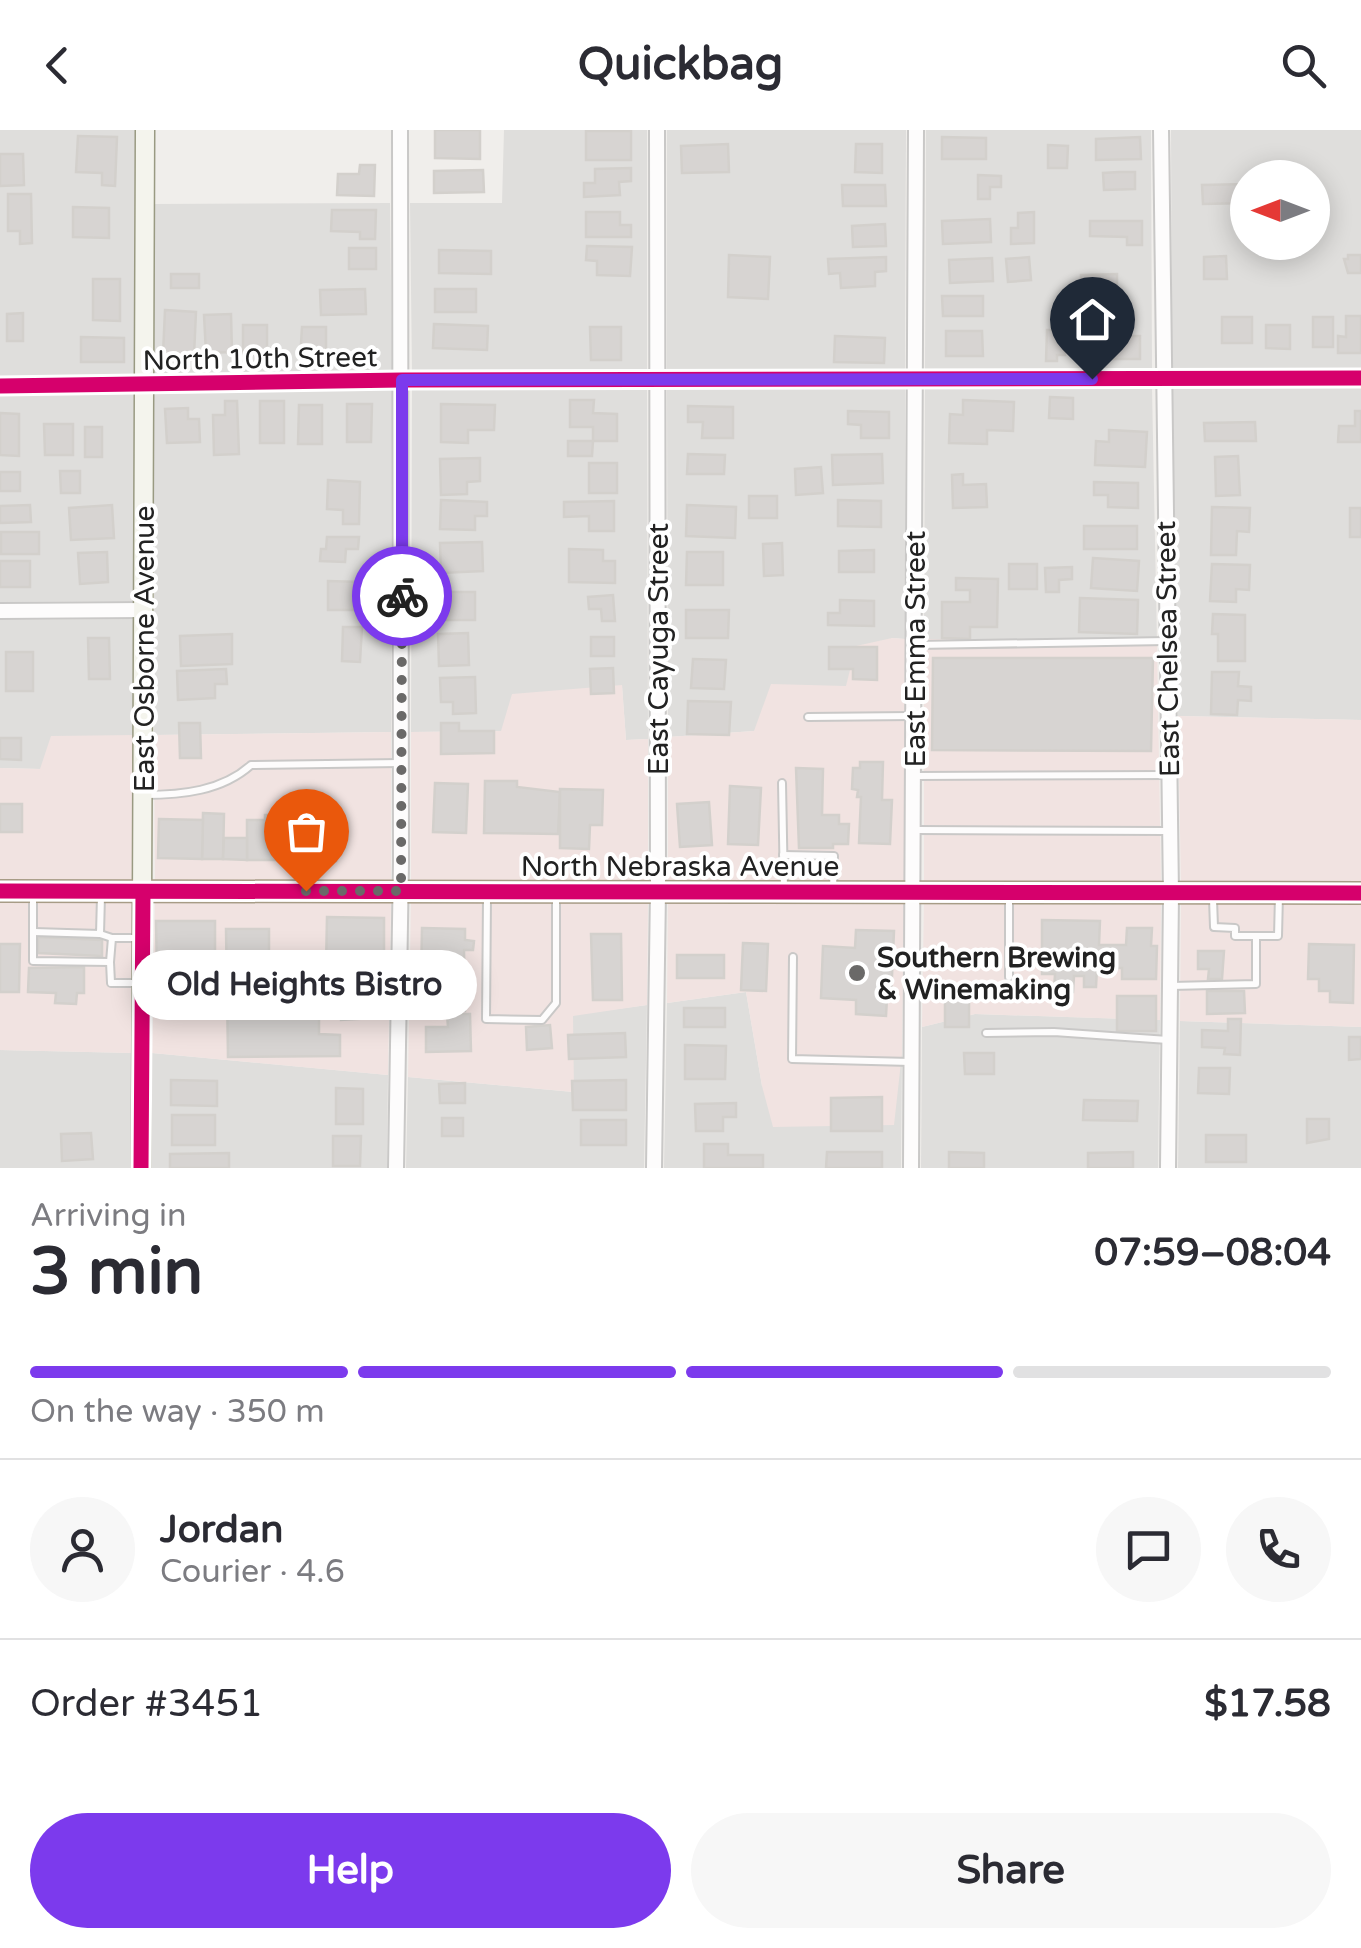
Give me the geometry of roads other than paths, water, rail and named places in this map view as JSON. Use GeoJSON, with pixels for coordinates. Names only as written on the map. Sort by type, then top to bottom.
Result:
{"type":"FeatureCollection","features":[{"type":"Feature","properties":{"kind":"main road","name":"North Nebraska Avenue"},"geometry":{"type":"LineString","coordinates":[[0,890],[1361,893]]}},
{"type":"Feature","properties":{"kind":"street","name":"East Osborne Avenue"},"geometry":{"type":"LineString","coordinates":[[141,1168],[145,130]]}},
{"type":"Feature","properties":{"kind":"street"},"geometry":{"type":"LineString","coordinates":[[396,1168],[401,891],[400,130]]}},
{"type":"Feature","properties":{"kind":"street","name":"East Cayuga Street"},"geometry":{"type":"LineString","coordinates":[[654,1168],[658,891],[657,130]]}},
{"type":"Feature","properties":{"kind":"street","name":"East Emma Street"},"geometry":{"type":"LineString","coordinates":[[911,1168],[916,130]]}},
{"type":"Feature","properties":{"kind":"street","name":"East Chelsea Street"},"geometry":{"type":"LineString","coordinates":[[1161,130],[1171,894],[1168,1168]]}},
{"type":"Feature","properties":{"kind":"street","name":"North 10th Street"},"geometry":{"type":"LineString","coordinates":[[0,386],[402,380],[1361,378]]}},
{"type":"Feature","properties":{"kind":"street"},"geometry":{"type":"LineString","coordinates":[[0,611],[144,610]]}},
{"type":"Feature","properties":{"kind":"lane"},"geometry":{"type":"LineString","coordinates":[[914,645],[1167,641]]}},
{"type":"Feature","properties":{"kind":"lane"},"geometry":{"type":"LineString","coordinates":[[808,717],[914,716]]}},
{"type":"Feature","properties":{"kind":"lane"},"geometry":{"type":"LineString","coordinates":[[143,795],[184,794],[236,778],[251,766],[401,763]]}},
{"type":"Feature","properties":{"kind":"lane"},"geometry":{"type":"LineString","coordinates":[[914,776],[1169,775]]}},
{"type":"Feature","properties":{"kind":"lane"},"geometry":{"type":"LineString","coordinates":[[782,783],[784,891]]}},
{"type":"Feature","properties":{"kind":"lane"},"geometry":{"type":"LineString","coordinates":[[914,830],[1170,832]]}},
{"type":"Feature","properties":{"kind":"lane"},"geometry":{"type":"LineString","coordinates":[[783,855],[834,856],[833,891]]}},
{"type":"Feature","properties":{"kind":"lane"},"geometry":{"type":"LineString","coordinates":[[33,891],[33,961],[81,958],[110,962]]}},
{"type":"Feature","properties":{"kind":"lane"},"geometry":{"type":"LineString","coordinates":[[100,934],[101,891]]}},
{"type":"Feature","properties":{"kind":"lane"},"geometry":{"type":"LineString","coordinates":[[487,892],[486,1019],[542,1020],[556,1003],[556,891]]}},
{"type":"Feature","properties":{"kind":"lane"},"geometry":{"type":"LineString","coordinates":[[1009,892],[1009,977]]}},
{"type":"Feature","properties":{"kind":"lane"},"geometry":{"type":"LineString","coordinates":[[1213,894],[1214,928],[1235,928],[1236,936],[1278,936],[1279,893]]}},
{"type":"Feature","properties":{"kind":"lane"},"geometry":{"type":"LineString","coordinates":[[34,932],[142,938]]}},
{"type":"Feature","properties":{"kind":"lane"},"geometry":{"type":"LineString","coordinates":[[1170,986],[1256,984],[1256,936]]}},
{"type":"Feature","properties":{"kind":"lane"},"geometry":{"type":"LineString","coordinates":[[112,938],[111,983],[142,982]]}},
{"type":"Feature","properties":{"kind":"lane"},"geometry":{"type":"LineString","coordinates":[[793,957],[792,1059],[912,1062]]}},
{"type":"Feature","properties":{"kind":"lane"},"geometry":{"type":"LineString","coordinates":[[986,1034],[1054,1032],[1169,1040]]}},
{"type":"Feature","properties":{"kind":"place","name":"Old Heights Bistro"},"geometry":{"type":"Point","coordinates":[306,891]}},
{"type":"Feature","properties":{"kind":"place","name":"Southern Brewing & Winemaking"},"geometry":{"type":"Point","coordinates":[857,973]}}]}
